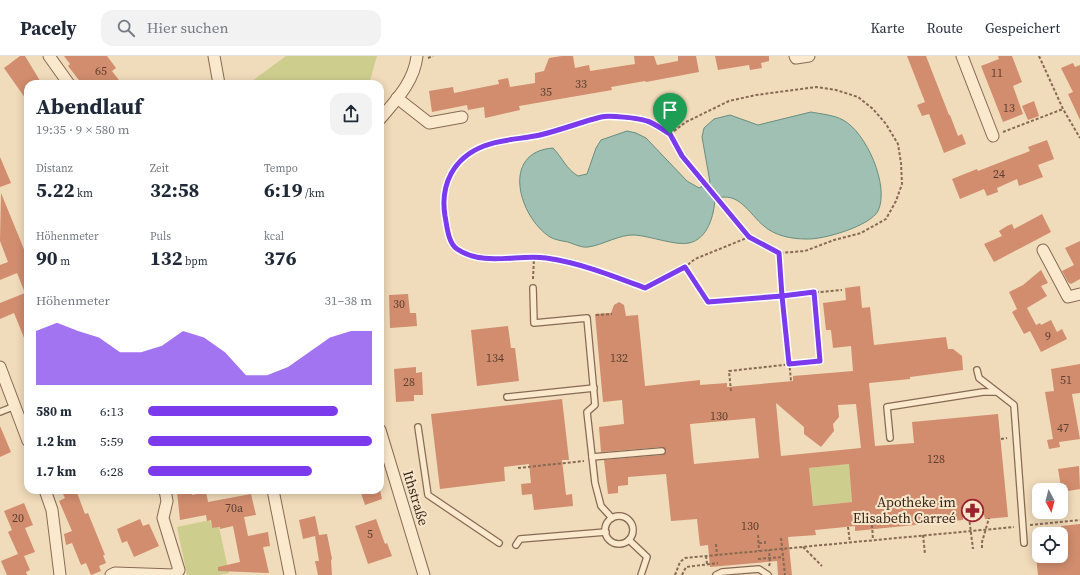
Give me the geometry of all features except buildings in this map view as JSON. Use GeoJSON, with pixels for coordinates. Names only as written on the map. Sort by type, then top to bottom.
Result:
{"type":"FeatureCollection","features":[{"type":"Feature","properties":{"kind":"street"},"geometry":{"type":"LineString","coordinates":[[49,56],[67,80]]}},
{"type":"Feature","properties":{"kind":"street"},"geometry":{"type":"LineString","coordinates":[[214,56],[218,80]]}},
{"type":"Feature","properties":{"kind":"street"},"geometry":{"type":"LineString","coordinates":[[384,114],[407,87],[415,68],[417,56]]}},
{"type":"Feature","properties":{"kind":"street"},"geometry":{"type":"LineString","coordinates":[[796,56],[796,58],[809,56]]}},
{"type":"Feature","properties":{"kind":"street"},"geometry":{"type":"LineString","coordinates":[[962,56],[993,136]]}},
{"type":"Feature","properties":{"kind":"street"},"geometry":{"type":"LineString","coordinates":[[397,98],[429,123],[462,117]]}},
{"type":"Feature","properties":{"kind":"street"},"geometry":{"type":"LineString","coordinates":[[1043,250],[1068,297],[1080,294]]}},
{"type":"Feature","properties":{"kind":"street"},"geometry":{"type":"LineString","coordinates":[[0,367],[24,430]]}},
{"type":"Feature","properties":{"kind":"street","name":"Ithstraße"},"geometry":{"type":"LineString","coordinates":[[384,443],[424,575]]}},
{"type":"Feature","properties":{"kind":"street"},"geometry":{"type":"LineString","coordinates":[[46,494],[52,510],[60,575]]}},
{"type":"Feature","properties":{"kind":"street"},"geometry":{"type":"LineString","coordinates":[[111,575],[174,575],[179,570],[163,518],[167,501],[165,494]]}},
{"type":"Feature","properties":{"kind":"street"},"geometry":{"type":"LineString","coordinates":[[274,494],[290,575]]}},
{"type":"Feature","properties":{"kind":"lane"},"geometry":{"type":"LineString","coordinates":[[533,288],[534,323],[587,318],[595,405],[587,412],[595,483],[602,506],[612,518]]}},
{"type":"Feature","properties":{"kind":"lane"},"geometry":{"type":"LineString","coordinates":[[977,370],[979,378],[1014,405],[1024,526],[1024,543]]}},
{"type":"Feature","properties":{"kind":"lane"},"geometry":{"type":"LineString","coordinates":[[506,397],[594,388]]}},
{"type":"Feature","properties":{"kind":"lane"},"geometry":{"type":"LineString","coordinates":[[890,438],[887,407],[983,392],[996,392]]}},
{"type":"Feature","properties":{"kind":"lane"},"geometry":{"type":"LineString","coordinates":[[0,412],[15,406]]}},
{"type":"Feature","properties":{"kind":"lane"},"geometry":{"type":"LineString","coordinates":[[418,427],[428,495],[499,543]]}},
{"type":"Feature","properties":{"kind":"lane"},"geometry":{"type":"LineString","coordinates":[[593,459],[662,451]]}},
{"type":"Feature","properties":{"kind":"lane"},"geometry":{"type":"LineString","coordinates":[[625,517],[631,523],[633,532],[629,540],[622,543],[615,543],[609,538],[606,532],[607,524],[612,518],[625,517]]}},
{"type":"Feature","properties":{"kind":"lane"},"geometry":{"type":"LineString","coordinates":[[516,545],[520,539],[606,532]]}},
{"type":"Feature","properties":{"kind":"lane"},"geometry":{"type":"LineString","coordinates":[[629,540],[647,557],[641,575]]}},
{"type":"Feature","properties":{"kind":"lane"},"geometry":{"type":"LineString","coordinates":[[716,575],[722,572],[758,569],[768,575]]}},
{"type":"Feature","properties":{"kind":"path"},"geometry":{"type":"LineString","coordinates":[[1039,56],[1063,109],[1080,138]]}},
{"type":"Feature","properties":{"kind":"path"},"geometry":{"type":"LineString","coordinates":[[670,134],[686,122],[729,101],[756,95],[816,87],[836,90],[858,97],[873,109],[886,124],[898,144],[902,184],[896,202],[886,219],[861,233],[834,240],[805,251],[779,253],[749,237],[682,156],[670,134],[647,121],[603,116],[563,129],[484,146],[471,152],[454,168],[448,178],[444,191],[448,236],[456,249],[468,255],[489,259],[545,258],[581,265],[645,288],[685,267],[694,259],[749,237]]}},
{"type":"Feature","properties":{"kind":"path"},"geometry":{"type":"LineString","coordinates":[[993,136],[1063,109]]}},
{"type":"Feature","properties":{"kind":"path"},"geometry":{"type":"LineString","coordinates":[[779,253],[790,381]]}},
{"type":"Feature","properties":{"kind":"path"},"geometry":{"type":"LineString","coordinates":[[533,288],[534,258]]}},
{"type":"Feature","properties":{"kind":"path"},"geometry":{"type":"LineString","coordinates":[[685,267],[708,302],[842,290]]}},
{"type":"Feature","properties":{"kind":"path"},"geometry":{"type":"LineString","coordinates":[[731,391],[729,371],[820,361],[814,292]]}},
{"type":"Feature","properties":{"kind":"path"},"geometry":{"type":"LineString","coordinates":[[587,318],[590,316],[612,314]]}},
{"type":"Feature","properties":{"kind":"path"},"geometry":{"type":"LineString","coordinates":[[518,468],[593,459]]}},
{"type":"Feature","properties":{"kind":"path"},"geometry":{"type":"LineString","coordinates":[[969,517],[973,549]]}},
{"type":"Feature","properties":{"kind":"path"},"geometry":{"type":"LineString","coordinates":[[982,548],[982,542],[989,518]]}},
{"type":"Feature","properties":{"kind":"path"},"geometry":{"type":"LineString","coordinates":[[675,575],[680,562],[685,558],[1080,520]]}},
{"type":"Feature","properties":{"kind":"path"},"geometry":{"type":"LineString","coordinates":[[872,525],[874,540]]}},
{"type":"Feature","properties":{"kind":"path"},"geometry":{"type":"LineString","coordinates":[[848,527],[850,542]]}},
{"type":"Feature","properties":{"kind":"path"},"geometry":{"type":"LineString","coordinates":[[758,535],[759,551]]}},
{"type":"Feature","properties":{"kind":"path"},"geometry":{"type":"LineString","coordinates":[[923,535],[925,554]]}},
{"type":"Feature","properties":{"kind":"path"},"geometry":{"type":"LineString","coordinates":[[781,538],[785,575]]}},
{"type":"Feature","properties":{"kind":"path"},"geometry":{"type":"LineString","coordinates":[[758,544],[765,543],[765,541]]}},
{"type":"Feature","properties":{"kind":"path"},"geometry":{"type":"LineString","coordinates":[[716,544],[718,555]]}},
{"type":"Feature","properties":{"kind":"path"},"geometry":{"type":"LineString","coordinates":[[803,547],[822,566]]}},
{"type":"Feature","properties":{"kind":"path"},"geometry":{"type":"LineString","coordinates":[[769,550],[770,561]]}},
{"type":"Feature","properties":{"kind":"path"},"geometry":{"type":"LineString","coordinates":[[682,575],[686,566],[707,564],[706,556]]}},
{"type":"Feature","properties":{"kind":"green space"},"geometry":{"type":"Polygon","coordinates":[[[286,56],[377,56],[370,80],[253,80],[286,56]]]}},
{"type":"Feature","properties":{"kind":"green space"},"geometry":{"type":"Polygon","coordinates":[[[849,464],[852,502],[813,506],[809,468],[849,464]]]}},
{"type":"Feature","properties":{"kind":"green space"},"geometry":{"type":"Polygon","coordinates":[[[210,520],[212,528],[219,527],[229,573],[219,575],[187,575],[177,527],[210,520]]]}},
{"type":"Feature","properties":{"kind":"shaded area"},"geometry":{"type":"Polygon","coordinates":[[[811,112],[836,117],[852,126],[867,147],[874,161],[881,188],[881,200],[878,211],[873,217],[856,227],[834,235],[806,239],[789,238],[778,235],[764,226],[737,200],[723,197],[715,199],[709,226],[696,241],[684,244],[629,235],[594,246],[583,247],[550,237],[539,228],[523,201],[520,186],[521,173],[526,161],[536,152],[553,148],[574,173],[578,176],[587,174],[596,148],[601,140],[627,131],[636,133],[646,138],[687,181],[699,188],[710,182],[702,137],[704,128],[714,119],[730,115],[758,125],[811,112]]]}},
{"type":"Feature","properties":{"kind":"place","name":"Apotheke im Elisabeth Carreé"},"geometry":{"type":"Point","coordinates":[972,510]}},
{"type":"Feature","properties":{"kind":"route"},"geometry":{"type":"LineString","coordinates":[[670,134],[647,121],[603,116],[563,129],[484,146],[471,152],[454,168],[448,178],[444,191],[448,236],[456,249],[468,255],[489,259],[545,258],[581,265],[645,288],[685,267],[708,302],[782,296],[789,364],[820,361],[814,292],[782,296],[779,253],[749,237],[682,156],[670,134]]}}]}
